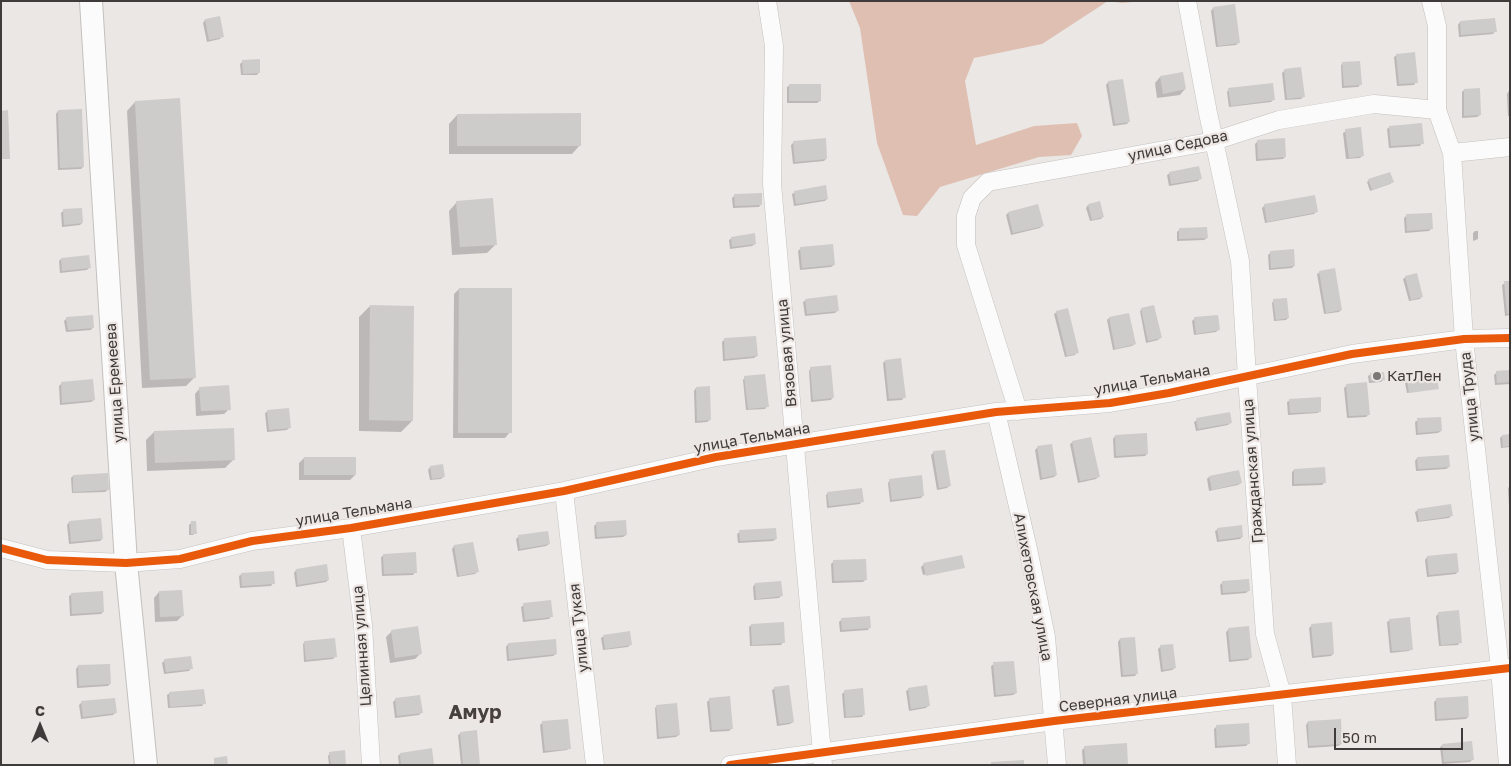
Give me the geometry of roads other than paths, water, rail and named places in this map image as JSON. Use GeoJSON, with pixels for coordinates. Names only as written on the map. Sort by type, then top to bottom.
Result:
{"type":"FeatureCollection","features":[{"type":"Feature","properties":{"kind":"street","name":"улица Еремеева"},"geometry":{"type":"LineString","coordinates":[[91,1],[126,563],[146,765]]}},
{"type":"Feature","properties":{"kind":"street","name":"Вязовая улица"},"geometry":{"type":"LineString","coordinates":[[767,1],[774,46],[772,184],[822,758]]}},
{"type":"Feature","properties":{"kind":"street","name":"Гражданская улица"},"geometry":{"type":"LineString","coordinates":[[1187,1],[1214,141],[1240,261],[1246,377],[1265,634],[1282,695],[1287,765]]}},
{"type":"Feature","properties":{"kind":"street","name":"улица Труда"},"geometry":{"type":"LineString","coordinates":[[1431,1],[1437,26],[1437,110],[1452,152],[1464,339],[1505,668],[1508,765]]}},
{"type":"Feature","properties":{"kind":"street","name":"улица Седова"},"geometry":{"type":"LineString","coordinates":[[1018,411],[966,245],[966,216],[972,198],[988,182],[1214,141],[1278,120],[1374,104],[1437,110]]}},
{"type":"Feature","properties":{"kind":"street"},"geometry":{"type":"LineString","coordinates":[[1452,152],[1510,147]]}},
{"type":"Feature","properties":{"kind":"street","name":"улица Тельмана"},"geometry":{"type":"LineString","coordinates":[[1,548],[47,560],[126,563],[180,559],[252,541],[350,528],[564,491],[716,457],[794,444],[996,412],[1110,403],[1169,393],[1352,354],[1464,339],[1510,338]]}},
{"type":"Feature","properties":{"kind":"street","name":"Алихетовская улица"},"geometry":{"type":"LineString","coordinates":[[996,412],[1028,549],[1046,637],[1057,765]]}},
{"type":"Feature","properties":{"kind":"street","name":"улица Тукая"},"geometry":{"type":"LineString","coordinates":[[564,491],[595,765]]}},
{"type":"Feature","properties":{"kind":"street","name":"Целинная улица"},"geometry":{"type":"LineString","coordinates":[[350,528],[363,624],[371,765]]}},
{"type":"Feature","properties":{"kind":"street","name":"Северная улица"},"geometry":{"type":"LineString","coordinates":[[730,765],[822,758],[1054,722],[1505,668]]}},
{"type":"Feature","properties":{"kind":"place","name":"КатЛен"},"geometry":{"type":"Point","coordinates":[1377,376]}},
{"type":"Feature","properties":{"kind":"district","name":"Амур"},"geometry":{"type":"Point","coordinates":[475,713]}}]}
